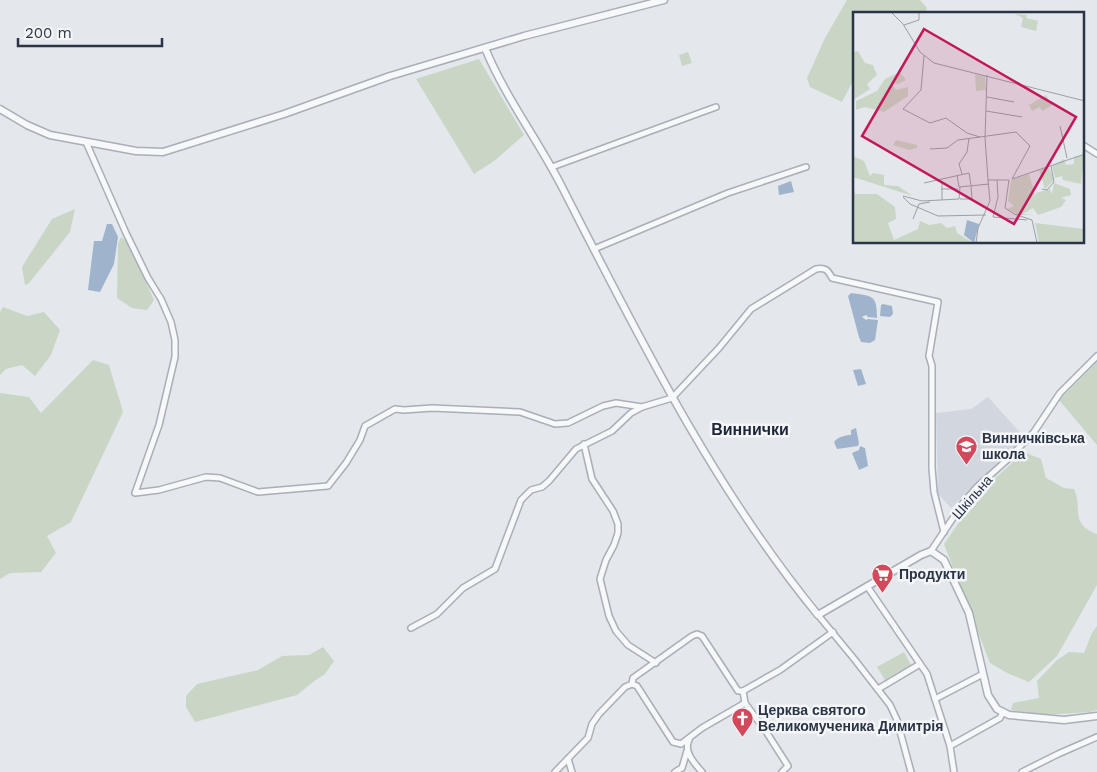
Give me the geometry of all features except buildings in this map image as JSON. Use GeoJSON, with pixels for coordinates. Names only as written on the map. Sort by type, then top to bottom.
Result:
{"type":"FeatureCollection","features":[{"type":"Feature","properties":{"kind":"street"},"geometry":{"type":"LineString","coordinates":[[0,109],[27,126],[50,135],[136,152],[163,152],[284,114],[390,76],[485,48],[664,0]]}},
{"type":"Feature","properties":{"kind":"street"},"geometry":{"type":"LineString","coordinates":[[485,48],[512,100],[552,167],[672,398],[731,496],[770,552],[890,705],[897,720],[911,772]]}},
{"type":"Feature","properties":{"kind":"street"},"geometry":{"type":"LineString","coordinates":[[552,167],[716,108]]}},
{"type":"Feature","properties":{"kind":"street"},"geometry":{"type":"LineString","coordinates":[[86,142],[126,233],[148,278],[161,299],[171,322],[175,340],[175,357],[159,425],[136,493],[158,490],[206,477],[220,478],[258,492],[328,486],[346,463],[360,440],[365,426],[395,409],[432,408],[520,412],[555,424],[568,423],[604,406],[616,403],[642,407]]}},
{"type":"Feature","properties":{"kind":"street"},"geometry":{"type":"LineString","coordinates":[[1084,146],[1097,154]]}},
{"type":"Feature","properties":{"kind":"street"},"geometry":{"type":"LineString","coordinates":[[594,248],[728,193],[806,167]]}},
{"type":"Feature","properties":{"kind":"street"},"geometry":{"type":"LineString","coordinates":[[410,628],[437,614],[463,588],[495,569],[521,500],[531,490],[542,487],[568,458],[584,444],[612,431],[631,413],[642,407],[672,398],[719,348],[751,310],[816,268],[828,270],[832,278],[938,302],[929,356],[932,366],[932,468],[934,492],[944,532]]}},
{"type":"Feature","properties":{"kind":"street","name":"Шкільна"},"geometry":{"type":"LineString","coordinates":[[931,551],[963,503],[1034,432],[1060,393],[1097,356]]}},
{"type":"Feature","properties":{"kind":"street"},"geometry":{"type":"LineString","coordinates":[[584,444],[592,479],[613,511],[618,524],[616,539],[600,579],[609,616],[616,631],[628,645],[656,663]]}},
{"type":"Feature","properties":{"kind":"street"},"geometry":{"type":"LineString","coordinates":[[818,615],[931,551],[944,560],[969,613],[988,696],[992,704],[1009,715],[1064,720],[1097,716]]}},
{"type":"Feature","properties":{"kind":"street"},"geometry":{"type":"LineString","coordinates":[[867,586],[927,674],[950,746],[954,772]]}},
{"type":"Feature","properties":{"kind":"street"},"geometry":{"type":"LineString","coordinates":[[632,684],[633,678],[697,634],[702,636],[738,691],[743,691],[780,670],[833,632]]}},
{"type":"Feature","properties":{"kind":"street"},"geometry":{"type":"LineString","coordinates":[[878,689],[920,664]]}},
{"type":"Feature","properties":{"kind":"street"},"geometry":{"type":"LineString","coordinates":[[935,699],[983,674]]}},
{"type":"Feature","properties":{"kind":"street"},"geometry":{"type":"LineString","coordinates":[[555,772],[588,738],[592,724],[599,714],[625,687],[632,684],[637,686],[673,742],[681,744],[702,728],[745,703]]}},
{"type":"Feature","properties":{"kind":"street"},"geometry":{"type":"LineString","coordinates":[[743,691],[745,703],[788,766],[782,772]]}},
{"type":"Feature","properties":{"kind":"street"},"geometry":{"type":"LineString","coordinates":[[950,746],[1000,718],[1003,712]]}},
{"type":"Feature","properties":{"kind":"street"},"geometry":{"type":"LineString","coordinates":[[691,737],[687,745],[688,751],[702,772]]}},
{"type":"Feature","properties":{"kind":"street"},"geometry":{"type":"LineString","coordinates":[[1022,772],[1097,737]]}},
{"type":"Feature","properties":{"kind":"street"},"geometry":{"type":"LineString","coordinates":[[675,772],[682,768],[688,751]]}},
{"type":"Feature","properties":{"kind":"street"},"geometry":{"type":"LineString","coordinates":[[568,759],[572,772]]}},
{"type":"Feature","properties":{"kind":"shaded area","name":"Винничківська школа"},"geometry":{"type":"Polygon","coordinates":[[[988,397],[1024,437],[951,508],[938,494],[936,413],[971,409],[988,397]]]}},
{"type":"Feature","properties":{"kind":"green space"},"geometry":{"type":"Polygon","coordinates":[[[847,0],[920,0],[927,8],[925,12],[853,12],[853,81],[842,102],[810,87],[807,78],[825,38],[847,0]]]}},
{"type":"Feature","properties":{"kind":"green space"},"geometry":{"type":"Polygon","coordinates":[[[688,52],[692,63],[682,66],[679,55],[688,52]]]}},
{"type":"Feature","properties":{"kind":"green space"},"geometry":{"type":"Polygon","coordinates":[[[479,59],[524,135],[494,161],[474,174],[416,79],[479,59]]]}},
{"type":"Feature","properties":{"kind":"green space"},"geometry":{"type":"Polygon","coordinates":[[[75,209],[70,232],[29,283],[25,285],[22,267],[52,219],[75,209]]]}},
{"type":"Feature","properties":{"kind":"green space"},"geometry":{"type":"Polygon","coordinates":[[[121,237],[128,242],[154,300],[147,310],[132,308],[117,298],[118,244],[121,237]]]}},
{"type":"Feature","properties":{"kind":"green space"},"geometry":{"type":"Polygon","coordinates":[[[3,307],[27,316],[44,312],[60,330],[51,355],[35,376],[22,365],[6,369],[0,375],[0,312],[3,307]]]}},
{"type":"Feature","properties":{"kind":"green space"},"geometry":{"type":"Polygon","coordinates":[[[93,360],[109,365],[123,412],[71,522],[47,536],[56,553],[41,572],[10,573],[0,579],[0,393],[29,397],[41,413],[93,360]]]}},
{"type":"Feature","properties":{"kind":"green space"},"geometry":{"type":"Polygon","coordinates":[[[1097,362],[1097,445],[1059,400],[1097,362]]]}},
{"type":"Feature","properties":{"kind":"green space"},"geometry":{"type":"Polygon","coordinates":[[[1024,452],[1041,459],[1046,478],[1064,488],[1074,489],[1080,520],[1088,530],[1097,534],[1097,585],[1057,656],[1029,682],[1009,674],[990,663],[944,544],[980,492],[1024,452]]]}},
{"type":"Feature","properties":{"kind":"green space"},"geometry":{"type":"Polygon","coordinates":[[[1097,626],[1097,710],[1045,715],[1011,710],[1013,703],[1039,698],[1037,681],[1057,660],[1069,652],[1084,653],[1097,626]]]}},
{"type":"Feature","properties":{"kind":"green space"},"geometry":{"type":"Polygon","coordinates":[[[323,647],[334,661],[325,674],[297,695],[195,722],[186,707],[186,696],[197,684],[258,670],[282,656],[309,655],[323,647]]]}},
{"type":"Feature","properties":{"kind":"green space"},"geometry":{"type":"Polygon","coordinates":[[[904,652],[911,665],[885,680],[877,667],[904,652]]]}},
{"type":"Feature","properties":{"kind":"water"},"geometry":{"type":"Polygon","coordinates":[[[791,181],[794,192],[779,195],[778,186],[791,181]]]}},
{"type":"Feature","properties":{"kind":"water"},"geometry":{"type":"Polygon","coordinates":[[[107,224],[112,224],[118,237],[114,264],[100,292],[88,290],[94,241],[102,241],[107,224]]]}},
{"type":"Feature","properties":{"kind":"water"},"geometry":{"type":"Polygon","coordinates":[[[851,293],[869,296],[875,301],[877,318],[866,315],[862,317],[866,320],[878,320],[875,340],[870,343],[861,342],[859,337],[848,296],[851,293]]]}},
{"type":"Feature","properties":{"kind":"water"},"geometry":{"type":"Polygon","coordinates":[[[881,305],[892,306],[893,314],[890,317],[880,316],[881,305]]]}},
{"type":"Feature","properties":{"kind":"water"},"geometry":{"type":"Polygon","coordinates":[[[861,369],[866,384],[858,386],[853,370],[861,369]]]}},
{"type":"Feature","properties":{"kind":"water"},"geometry":{"type":"Polygon","coordinates":[[[856,428],[858,446],[837,449],[834,442],[846,435],[851,435],[851,430],[856,428]]]}},
{"type":"Feature","properties":{"kind":"water"},"geometry":{"type":"Polygon","coordinates":[[[860,446],[865,448],[868,466],[859,470],[852,453],[859,450],[860,446]]]}},
{"type":"Feature","properties":{"kind":"place","name":"Винничківська школа"},"geometry":{"type":"Point","coordinates":[966,465]}},
{"type":"Feature","properties":{"kind":"place","name":"Продукти"},"geometry":{"type":"Point","coordinates":[883,593]}},
{"type":"Feature","properties":{"kind":"place","name":"Церква святого Великомученика Димитрія"},"geometry":{"type":"Point","coordinates":[742,737]}},
{"type":"Feature","properties":{"kind":"district","name":"Виннички"},"geometry":{"type":"Point","coordinates":[750,429]}}]}
